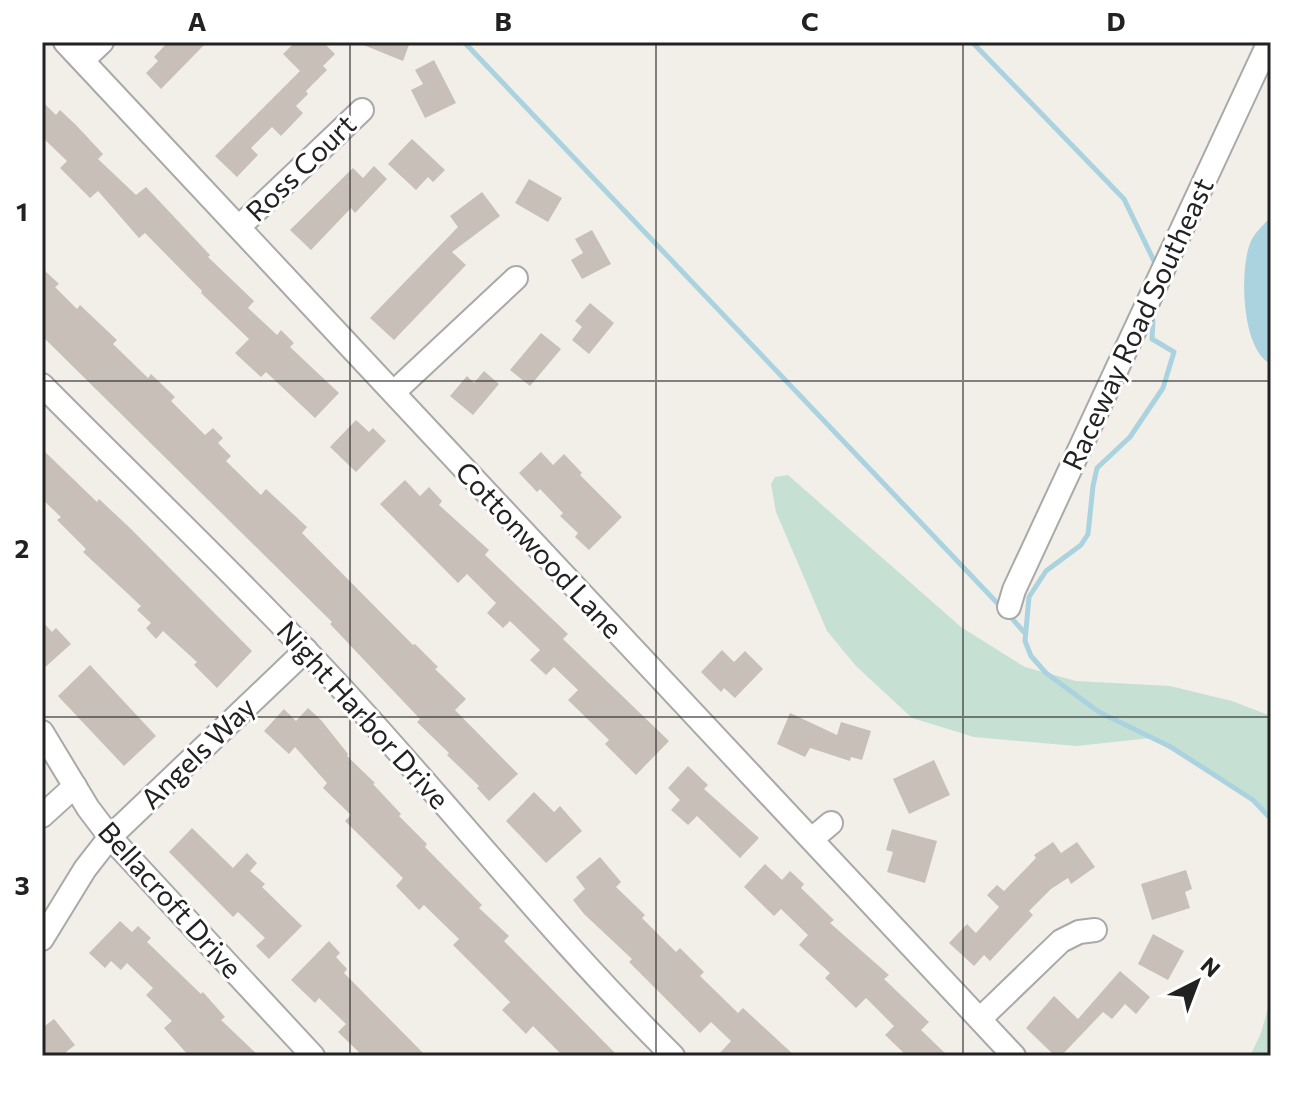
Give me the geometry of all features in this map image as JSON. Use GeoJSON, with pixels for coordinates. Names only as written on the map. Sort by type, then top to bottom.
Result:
{"type":"FeatureCollection","features":[{"type":"Feature","properties":{"kind":"street","name":"Cottonwood Lane"},"geometry":{"type":"LineString","coordinates":[[65,42],[1014,1056]]}},
{"type":"Feature","properties":{"kind":"street"},"geometry":{"type":"LineString","coordinates":[[83,60],[102,42]]}},
{"type":"Feature","properties":{"kind":"street","name":"Raceway Road Southeast"},"geometry":{"type":"LineString","coordinates":[[1009,607],[1269,42]]}},
{"type":"Feature","properties":{"kind":"street","name":"Ross Court"},"geometry":{"type":"LineString","coordinates":[[239,227],[362,110]]}},
{"type":"Feature","properties":{"kind":"street"},"geometry":{"type":"LineString","coordinates":[[394,392],[516,278]]}},
{"type":"Feature","properties":{"kind":"street","name":"Night Harbor Drive"},"geometry":{"type":"LineString","coordinates":[[42,385],[306,650],[587,967],[673,1056]]}},
{"type":"Feature","properties":{"kind":"street","name":"Angels Way"},"geometry":{"type":"LineString","coordinates":[[42,939],[85,869],[110,837],[306,650]]}},
{"type":"Feature","properties":{"kind":"street","name":"Bellacroft Drive"},"geometry":{"type":"LineString","coordinates":[[42,732],[110,837],[313,1056]]}},
{"type":"Feature","properties":{"kind":"street"},"geometry":{"type":"LineString","coordinates":[[42,816],[75,786]]}},
{"type":"Feature","properties":{"kind":"street"},"geometry":{"type":"LineString","coordinates":[[812,839],[831,823]]}},
{"type":"Feature","properties":{"kind":"street"},"geometry":{"type":"LineString","coordinates":[[980,1019],[1061,941],[1079,932],[1095,930]]}},
{"type":"Feature","properties":{"kind":"green space"},"geometry":{"type":"Polygon","coordinates":[[[788,475],[961,627],[1025,667],[1076,681],[1170,686],[1232,701],[1271,716],[1271,819],[1252,800],[1151,738],[1076,746],[974,737],[912,718],[856,666],[827,631],[776,512],[771,484],[775,477],[788,475]]]}},
{"type":"Feature","properties":{"kind":"green space"},"geometry":{"type":"Polygon","coordinates":[[[1271,998],[1271,1056],[1250,1056],[1261,1033],[1271,998]]]}},
{"type":"Feature","properties":{"kind":"water"},"geometry":{"type":"Polygon","coordinates":[[[1271,216],[1271,364],[1261,356],[1254,343],[1248,326],[1244,288],[1251,241],[1271,216]]]}},
{"type":"Feature","properties":{"kind":"building"},"geometry":{"type":"Polygon","coordinates":[[[168,42],[207,42],[161,89],[146,73],[158,61],[154,57],[168,42]]]}},
{"type":"Feature","properties":{"kind":"building"},"geometry":{"type":"Polygon","coordinates":[[[295,42],[323,42],[335,54],[323,66],[327,70],[296,106],[303,113],[281,136],[272,127],[251,148],[258,155],[237,177],[215,156],[300,71],[283,54],[295,42]]]}},
{"type":"Feature","properties":{"kind":"building"},"geometry":{"type":"Polygon","coordinates":[[[356,42],[410,42],[403,61],[356,42]]]}},
{"type":"Feature","properties":{"kind":"building"},"geometry":{"type":"Polygon","coordinates":[[[434,60],[456,103],[425,118],[411,90],[423,84],[415,70],[434,60]]]}},
{"type":"Feature","properties":{"kind":"building"},"geometry":{"type":"Polygon","coordinates":[[[42,101],[56,115],[60,110],[76,125],[103,154],[98,159],[136,195],[146,187],[210,255],[208,257],[254,301],[248,308],[277,335],[281,330],[294,343],[290,347],[339,393],[315,418],[266,372],[261,377],[235,353],[249,339],[145,233],[139,238],[98,191],[90,198],[60,168],[67,161],[42,137],[42,101]]]}},
{"type":"Feature","properties":{"kind":"building"},"geometry":{"type":"Polygon","coordinates":[[[412,139],[445,170],[433,182],[428,177],[416,190],[388,164],[412,139]]]}},
{"type":"Feature","properties":{"kind":"building"},"geometry":{"type":"Polygon","coordinates":[[[374,166],[387,179],[355,213],[351,208],[311,250],[290,230],[353,168],[363,178],[374,166]]]}},
{"type":"Feature","properties":{"kind":"building"},"geometry":{"type":"Polygon","coordinates":[[[529,179],[562,198],[548,222],[515,203],[529,179]]]}},
{"type":"Feature","properties":{"kind":"building"},"geometry":{"type":"Polygon","coordinates":[[[482,192],[500,216],[452,252],[466,265],[394,340],[370,318],[458,227],[450,216],[482,192]]]}},
{"type":"Feature","properties":{"kind":"building"},"geometry":{"type":"Polygon","coordinates":[[[592,230],[611,264],[582,279],[571,260],[583,253],[575,239],[592,230]]]}},
{"type":"Feature","properties":{"kind":"building"},"geometry":{"type":"Polygon","coordinates":[[[42,268],[59,284],[55,287],[77,309],[80,305],[117,340],[113,344],[148,378],[151,374],[175,397],[171,401],[205,435],[213,428],[223,438],[218,443],[231,456],[226,461],[261,495],[266,489],[307,527],[302,533],[438,667],[435,669],[466,699],[455,710],[518,774],[489,801],[477,788],[479,786],[447,755],[449,753],[417,722],[420,719],[330,624],[332,622],[42,336],[42,268]]]}},
{"type":"Feature","properties":{"kind":"building"},"geometry":{"type":"Polygon","coordinates":[[[590,303],[614,323],[589,354],[572,340],[582,327],[575,321],[590,303]]]}},
{"type":"Feature","properties":{"kind":"building"},"geometry":{"type":"Polygon","coordinates":[[[541,333],[561,349],[530,386],[510,370],[541,333]]]}},
{"type":"Feature","properties":{"kind":"building"},"geometry":{"type":"Polygon","coordinates":[[[484,371],[499,384],[473,415],[450,396],[467,376],[474,383],[484,371]]]}},
{"type":"Feature","properties":{"kind":"building"},"geometry":{"type":"Polygon","coordinates":[[[356,420],[369,432],[373,428],[386,441],[356,472],[330,447],[356,420]]]}},
{"type":"Feature","properties":{"kind":"building"},"geometry":{"type":"Polygon","coordinates":[[[42,449],[97,502],[99,499],[130,528],[252,651],[217,688],[194,665],[197,662],[163,631],[156,639],[146,628],[151,623],[137,610],[141,606],[83,552],[86,549],[57,520],[61,517],[42,499],[42,449]]]}},
{"type":"Feature","properties":{"kind":"building"},"geometry":{"type":"Polygon","coordinates":[[[541,452],[553,465],[564,454],[582,473],[580,475],[622,517],[589,550],[575,537],[578,533],[560,516],[563,513],[519,473],[541,452]]]}},
{"type":"Feature","properties":{"kind":"building"},"geometry":{"type":"Polygon","coordinates":[[[405,480],[420,496],[429,487],[442,501],[439,505],[489,550],[485,555],[568,634],[563,639],[669,741],[636,775],[605,744],[609,740],[568,700],[578,690],[554,667],[546,675],[530,660],[540,650],[510,621],[503,628],[487,613],[496,603],[467,574],[458,583],[380,504],[405,480]]]}},
{"type":"Feature","properties":{"kind":"building"},"geometry":{"type":"Polygon","coordinates":[[[42,621],[52,632],[56,628],[71,644],[42,670],[42,621]]]}},
{"type":"Feature","properties":{"kind":"building"},"geometry":{"type":"Polygon","coordinates":[[[722,650],[734,662],[745,651],[763,669],[735,698],[724,688],[721,692],[701,672],[722,650]]]}},
{"type":"Feature","properties":{"kind":"building"},"geometry":{"type":"Polygon","coordinates":[[[90,665],[156,736],[124,766],[58,696],[90,665]]]}},
{"type":"Feature","properties":{"kind":"building"},"geometry":{"type":"Polygon","coordinates":[[[308,708],[321,720],[347,756],[375,783],[401,814],[399,816],[427,844],[425,847],[482,905],[479,908],[509,936],[504,941],[618,1056],[563,1056],[533,1026],[526,1034],[502,1010],[510,1002],[453,945],[459,939],[424,905],[419,910],[396,886],[403,878],[345,821],[351,815],[323,788],[327,783],[295,747],[289,754],[264,731],[284,709],[296,721],[308,708]]]}},
{"type":"Feature","properties":{"kind":"building"},"geometry":{"type":"Polygon","coordinates":[[[790,713],[837,735],[841,722],[871,731],[862,760],[851,757],[850,761],[810,748],[805,757],[777,744],[790,713]]]}},
{"type":"Feature","properties":{"kind":"building"},"geometry":{"type":"Polygon","coordinates":[[[934,760],[950,795],[909,814],[893,779],[934,760]]]}},
{"type":"Feature","properties":{"kind":"building"},"geometry":{"type":"Polygon","coordinates":[[[688,766],[708,785],[704,789],[759,838],[740,858],[697,816],[688,825],[671,810],[680,800],[668,788],[688,766]]]}},
{"type":"Feature","properties":{"kind":"building"},"geometry":{"type":"Polygon","coordinates":[[[534,792],[554,812],[560,806],[582,831],[546,863],[506,821],[534,792]]]}},
{"type":"Feature","properties":{"kind":"building"},"geometry":{"type":"Polygon","coordinates":[[[192,828],[233,868],[247,853],[257,863],[250,871],[265,884],[262,887],[302,926],[269,959],[256,946],[265,938],[238,912],[233,917],[169,852],[192,828]]]}},
{"type":"Feature","properties":{"kind":"building"},"geometry":{"type":"Polygon","coordinates":[[[892,829],[937,841],[925,883],[887,872],[893,852],[886,850],[892,829]]]}},
{"type":"Feature","properties":{"kind":"building"},"geometry":{"type":"Polygon","coordinates":[[[1053,842],[1061,853],[1077,842],[1095,867],[1071,884],[1068,878],[1051,889],[1029,911],[1033,915],[990,961],[984,955],[974,966],[949,943],[967,924],[976,933],[999,907],[987,895],[997,885],[1004,891],[1036,858],[1034,855],[1053,842]]]}},
{"type":"Feature","properties":{"kind":"building"},"geometry":{"type":"Polygon","coordinates":[[[600,857],[621,882],[616,887],[645,915],[642,918],[676,952],[680,948],[704,972],[700,976],[738,1013],[743,1008],[795,1056],[717,1056],[731,1041],[711,1022],[700,1033],[573,900],[585,889],[576,877],[600,857]]]}},
{"type":"Feature","properties":{"kind":"building"},"geometry":{"type":"Polygon","coordinates":[[[765,864],[782,880],[790,871],[804,884],[801,888],[834,920],[830,923],[889,975],[884,979],[929,1022],[921,1030],[948,1056],[907,1056],[885,1035],[894,1026],[866,998],[856,1008],[825,978],[830,973],[799,945],[808,935],[781,909],[774,916],[744,887],[765,864]]]}},
{"type":"Feature","properties":{"kind":"building"},"geometry":{"type":"Polygon","coordinates":[[[1186,870],[1192,889],[1185,892],[1190,908],[1152,920],[1141,884],[1186,870]]]}},
{"type":"Feature","properties":{"kind":"building"},"geometry":{"type":"Polygon","coordinates":[[[120,921],[132,932],[138,926],[151,938],[147,942],[201,994],[203,992],[225,1017],[221,1020],[259,1056],[189,1056],[164,1028],[172,1021],[146,995],[153,988],[127,963],[121,970],[111,961],[105,968],[89,953],[120,921]]]}},
{"type":"Feature","properties":{"kind":"building"},"geometry":{"type":"Polygon","coordinates":[[[1153,934],[1184,951],[1168,980],[1138,964],[1153,934]]]}},
{"type":"Feature","properties":{"kind":"building"},"geometry":{"type":"Polygon","coordinates":[[[329,941],[340,953],[336,957],[347,969],[344,973],[426,1056],[363,1056],[338,1032],[346,1024],[319,998],[315,1003],[291,980],[329,941]]]}},
{"type":"Feature","properties":{"kind":"building"},"geometry":{"type":"Polygon","coordinates":[[[1120,971],[1150,997],[1136,1014],[1125,1004],[1112,1019],[1103,1012],[1061,1056],[1055,1056],[1026,1028],[1054,996],[1078,1019],[1120,971]]]}},
{"type":"Feature","properties":{"kind":"building"},"geometry":{"type":"Polygon","coordinates":[[[54,1019],[75,1045],[61,1056],[42,1056],[42,1028],[54,1019]]]}},
{"type":"Feature","properties":{"kind":"waterway"},"geometry":{"type":"LineString","coordinates":[[464,42],[1002,608]]}},
{"type":"Feature","properties":{"kind":"waterway"},"geometry":{"type":"LineString","coordinates":[[972,42],[1124,199],[1154,261]]}},
{"type":"Feature","properties":{"kind":"waterway"},"geometry":{"type":"LineString","coordinates":[[1153,320],[1152,339],[1174,352],[1163,388],[1130,437],[1097,468],[1088,534],[1081,545],[1046,571],[1029,597],[1025,641],[1031,656],[1046,673],[1099,712],[1171,747],[1253,800],[1271,819]]}},
{"type":"Feature","properties":{"kind":"waterway"},"geometry":{"type":"LineString","coordinates":[[1009,615],[1024,632]]}}]}
